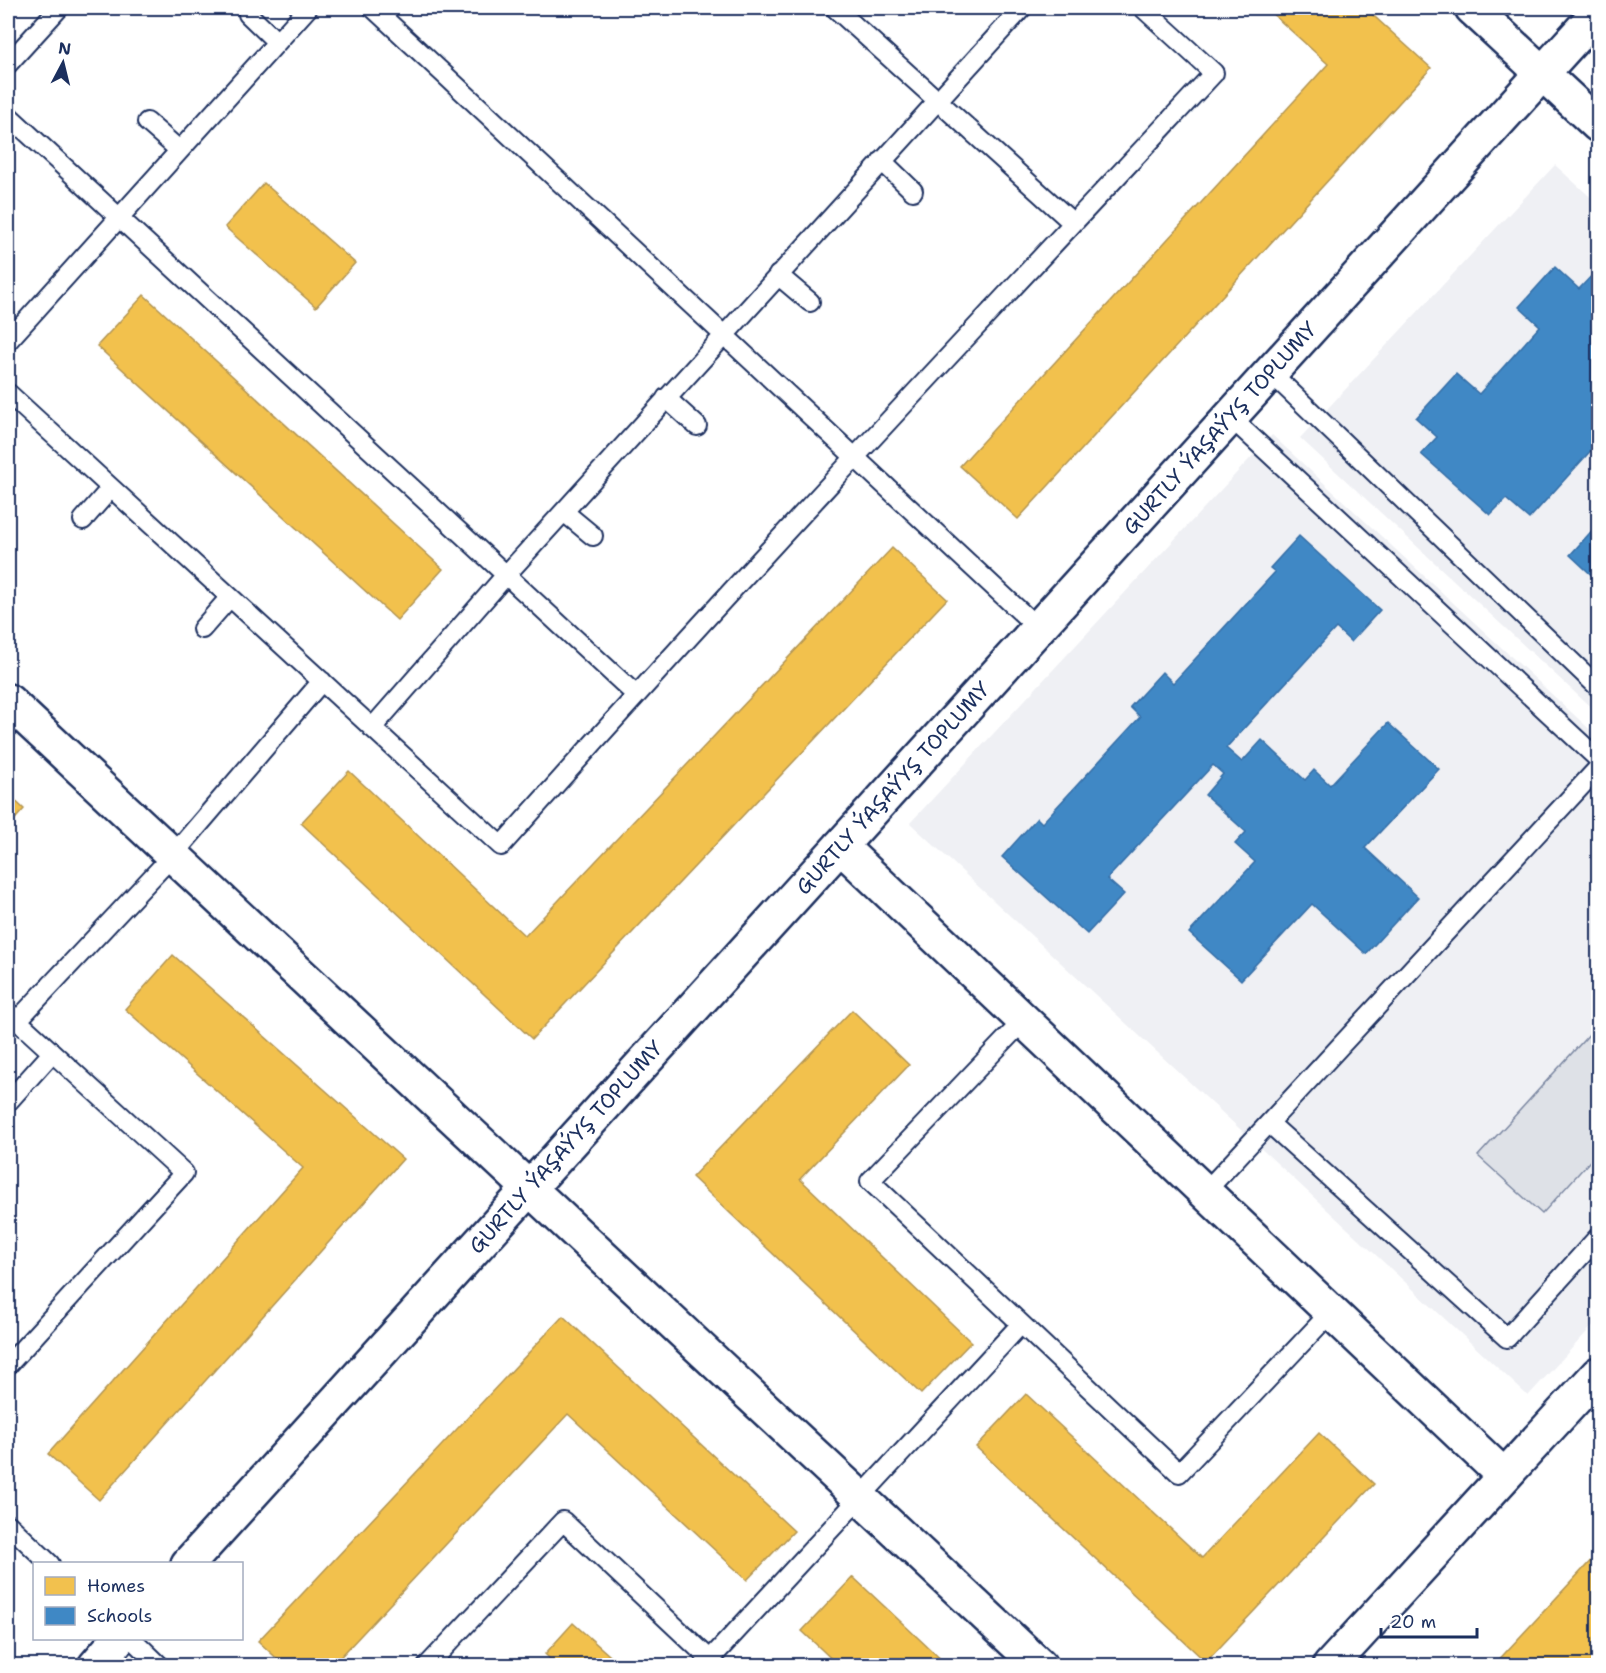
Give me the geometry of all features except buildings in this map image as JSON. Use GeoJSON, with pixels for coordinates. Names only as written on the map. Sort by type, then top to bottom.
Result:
{"type":"FeatureCollection","features":[{"type":"Feature","properties":{"kind":"street"},"geometry":{"type":"LineString","coordinates":[[1472,8],[1599,125]]}},
{"type":"Feature","properties":{"kind":"street","name":"GURTLY ÝAŞAÝYŞ TOPLUMY"},"geometry":{"type":"LineString","coordinates":[[189,1562],[1599,12]]}},
{"type":"Feature","properties":{"kind":"street"},"geometry":{"type":"LineString","coordinates":[[8,701],[1040,1665]]}},
{"type":"Feature","properties":{"kind":"street"},"geometry":{"type":"LineString","coordinates":[[840,846],[1504,1476]]}},
{"type":"Feature","properties":{"kind":"street"},"geometry":{"type":"LineString","coordinates":[[1330,1665],[1599,1374]]}},
{"type":"Feature","properties":{"kind":"street"},"geometry":{"type":"LineString","coordinates":[[95,1665],[117,1640]]}},
{"type":"Feature","properties":{"kind":"lane"},"geometry":{"type":"LineString","coordinates":[[8,64],[59,8]]}},
{"type":"Feature","properties":{"kind":"lane"},"geometry":{"type":"LineString","coordinates":[[8,341],[308,8]]}},
{"type":"Feature","properties":{"kind":"lane"},"geometry":{"type":"LineString","coordinates":[[373,8],[1038,628]]}},
{"type":"Feature","properties":{"kind":"lane"},"geometry":{"type":"LineString","coordinates":[[836,8],[1073,223]]}},
{"type":"Feature","properties":{"kind":"lane"},"geometry":{"type":"LineString","coordinates":[[372,728],[506,575],[1022,8]]}},
{"type":"Feature","properties":{"kind":"lane"},"geometry":{"type":"LineString","coordinates":[[11,403],[111,488],[501,846],[854,457],[1214,73],[1143,8]]}},
{"type":"Feature","properties":{"kind":"lane"},"geometry":{"type":"LineString","coordinates":[[248,14],[277,42]]}},
{"type":"Feature","properties":{"kind":"lane"},"geometry":{"type":"LineString","coordinates":[[8,115],[636,695]]}},
{"type":"Feature","properties":{"kind":"lane"},"geometry":{"type":"LineString","coordinates":[[147,122],[179,150]]}},
{"type":"Feature","properties":{"kind":"lane"},"geometry":{"type":"LineString","coordinates":[[882,161],[913,191]]}},
{"type":"Feature","properties":{"kind":"lane"},"geometry":{"type":"LineString","coordinates":[[778,275],[810,302]]}},
{"type":"Feature","properties":{"kind":"lane"},"geometry":{"type":"LineString","coordinates":[[1270,372],[1599,687]]}},
{"type":"Feature","properties":{"kind":"lane"},"geometry":{"type":"LineString","coordinates":[[666,398],[697,426]]}},
{"type":"Feature","properties":{"kind":"lane"},"geometry":{"type":"LineString","coordinates":[[1230,417],[1599,759]]}},
{"type":"Feature","properties":{"kind":"lane"},"geometry":{"type":"LineString","coordinates":[[83,520],[111,488]]}},
{"type":"Feature","properties":{"kind":"lane"},"geometry":{"type":"LineString","coordinates":[[564,512],[593,536]]}},
{"type":"Feature","properties":{"kind":"lane"},"geometry":{"type":"LineString","coordinates":[[202,629],[230,597]]}},
{"type":"Feature","properties":{"kind":"lane"},"geometry":{"type":"LineString","coordinates":[[8,1365],[184,1173],[12,1016],[173,855],[322,681]]}},
{"type":"Feature","properties":{"kind":"lane"},"geometry":{"type":"LineString","coordinates":[[1205,1192],[1599,768]]}},
{"type":"Feature","properties":{"kind":"lane"},"geometry":{"type":"LineString","coordinates":[[1024,1020],[870,1181],[1179,1473],[1331,1312]]}},
{"type":"Feature","properties":{"kind":"lane"},"geometry":{"type":"LineString","coordinates":[[8,1102],[52,1053]]}},
{"type":"Feature","properties":{"kind":"lane"},"geometry":{"type":"LineString","coordinates":[[1269,1123],[1507,1338],[1599,1237]]}},
{"type":"Feature","properties":{"kind":"lane"},"geometry":{"type":"LineString","coordinates":[[427,1665],[563,1521],[710,1663],[1021,1324]]}},
{"type":"Feature","properties":{"kind":"lane"},"geometry":{"type":"LineString","coordinates":[[8,1524],[49,1562]]}},
{"type":"Feature","properties":{"kind":"lane"},"geometry":{"type":"LineString","coordinates":[[133,1640],[160,1665]]}},
{"type":"Feature","properties":{"kind":"shaded area"},"geometry":{"type":"Polygon","coordinates":[[[1555,165],[1598,204],[1598,714],[1300,438],[1555,165]]]}},
{"type":"Feature","properties":{"kind":"shaded area"},"geometry":{"type":"Polygon","coordinates":[[[1272,435],[1598,737],[1598,1320],[1528,1396],[910,823],[1272,435]]]}},
{"type":"Feature","properties":{"kind":"shaded area"},"geometry":{"type":"Polygon","coordinates":[[[1594,1029],[1598,1034],[1598,1152],[1542,1214],[1478,1156],[1594,1029]]]}}]}
